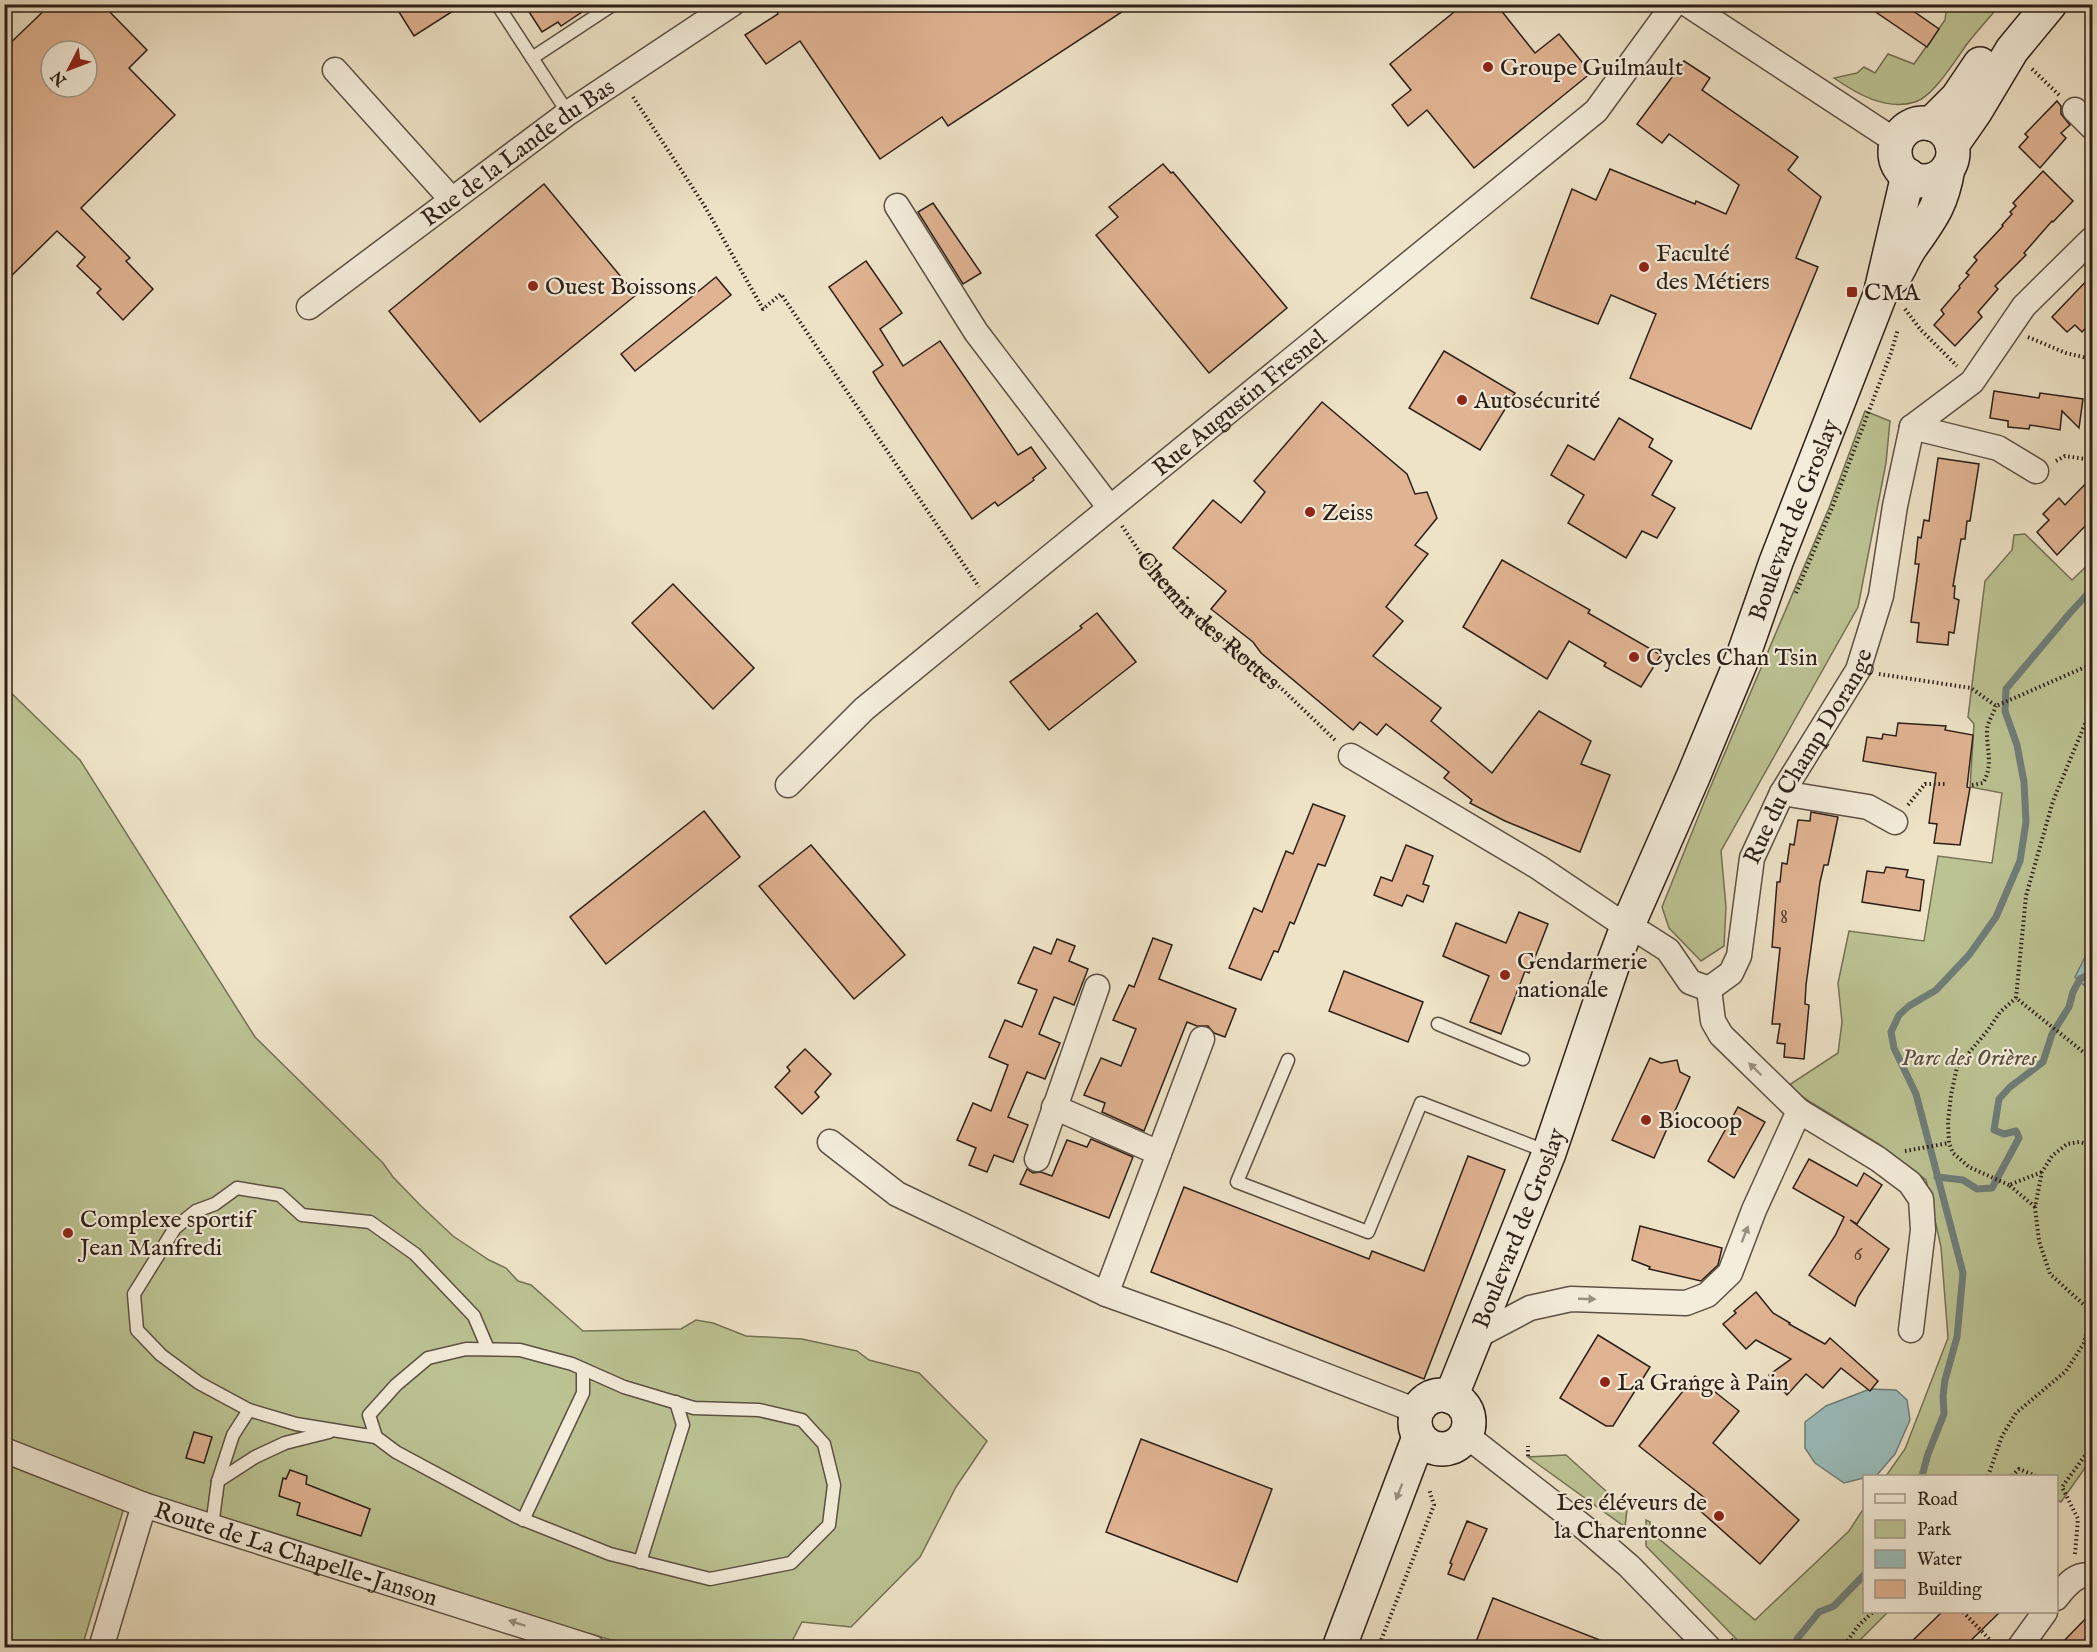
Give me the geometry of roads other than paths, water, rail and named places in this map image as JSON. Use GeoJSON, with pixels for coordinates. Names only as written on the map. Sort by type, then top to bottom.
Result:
{"type":"FeatureCollection","features":[{"type":"Feature","properties":{"kind":"main road","name":"Boulevard de Groslay"},"geometry":{"type":"LineString","coordinates":[[1436,1434],[1470,1425],[1468,1411],[1458,1400],[1451,1397],[1550,1153],[1613,964],[1635,931],[1693,777],[1742,659],[1780,551],[1892,302],[1934,158],[1957,98],[2023,4]]}},
{"type":"Feature","properties":{"kind":"main road","name":"Boulevard de Groslay"},"geometry":{"type":"LineString","coordinates":[[1892,302],[1900,268],[1908,251],[1934,158],[1975,112],[2012,50],[2050,4]]}},
{"type":"Feature","properties":{"kind":"main road"},"geometry":{"type":"LineString","coordinates":[[1897,142],[1901,135],[1914,125],[1934,158]]}},
{"type":"Feature","properties":{"kind":"main road"},"geometry":{"type":"LineString","coordinates":[[1362,1647],[1426,1481],[1436,1434]]}},
{"type":"Feature","properties":{"kind":"main road"},"geometry":{"type":"LineString","coordinates":[[1339,1647],[1436,1434]]}},
{"type":"Feature","properties":{"kind":"street","name":"Rue de la Lande du Bas"},"geometry":{"type":"LineString","coordinates":[[309,307],[568,113],[732,4]]}},
{"type":"Feature","properties":{"kind":"street"},"geometry":{"type":"LineString","coordinates":[[1689,6],[1897,142]]}},
{"type":"Feature","properties":{"kind":"street","name":"Rue Augustin Fresnel"},"geometry":{"type":"LineString","coordinates":[[788,785],[864,709],[1596,111],[1689,6]]}},
{"type":"Feature","properties":{"kind":"street"},"geometry":{"type":"LineString","coordinates":[[335,70],[452,200]]}},
{"type":"Feature","properties":{"kind":"street"},"geometry":{"type":"LineString","coordinates":[[2075,110],[2092,127]]}},
{"type":"Feature","properties":{"kind":"street"},"geometry":{"type":"LineString","coordinates":[[897,206],[976,332],[1110,508]]}},
{"type":"Feature","properties":{"kind":"street"},"geometry":{"type":"LineString","coordinates":[[1912,427],[1971,382],[2024,306],[2092,239]]}},
{"type":"Feature","properties":{"kind":"street"},"geometry":{"type":"LineString","coordinates":[[1912,427],[1998,448],[2036,471]]}},
{"type":"Feature","properties":{"kind":"street","name":"Rue du Champ Dorange"},"geometry":{"type":"LineString","coordinates":[[1708,989],[1731,973],[1739,956],[1752,858],[1782,793],[1858,670],[1881,596],[1895,506],[1912,427]]}},
{"type":"Feature","properties":{"kind":"street"},"geometry":{"type":"LineString","coordinates":[[1351,756],[1538,867],[1668,950],[1690,982],[1708,989],[1713,1021],[1721,1035],[1799,1111],[1878,1159],[1910,1183],[1921,1199],[1923,1230],[1911,1330]]}},
{"type":"Feature","properties":{"kind":"street"},"geometry":{"type":"LineString","coordinates":[[1782,793],[1868,807],[1894,822]]}},
{"type":"Feature","properties":{"kind":"street"},"geometry":{"type":"LineString","coordinates":[[1037,1159],[1097,987]]}},
{"type":"Feature","properties":{"kind":"street"},"geometry":{"type":"LineString","coordinates":[[1106,1294],[1202,1039]]}},
{"type":"Feature","properties":{"kind":"street"},"geometry":{"type":"LineString","coordinates":[[1054,1107],[1159,1153]]}},
{"type":"Feature","properties":{"kind":"street"},"geometry":{"type":"LineString","coordinates":[[1477,1336],[1530,1308],[1571,1299],[1686,1303],[1707,1295],[1730,1273],[1754,1210],[1799,1111]]}},
{"type":"Feature","properties":{"kind":"street"},"geometry":{"type":"LineString","coordinates":[[830,1142],[897,1194],[1106,1294],[1228,1338],[1436,1434],[1586,1529],[1620,1558],[1709,1647]]}},
{"type":"Feature","properties":{"kind":"street","name":"Route de La Chapelle-Janson"},"geometry":{"type":"LineString","coordinates":[[4,1450],[144,1505],[593,1647]]}},
{"type":"Feature","properties":{"kind":"street"},"geometry":{"type":"LineString","coordinates":[[101,1647],[144,1505]]}},
{"type":"Feature","properties":{"kind":"street"},"geometry":{"type":"LineString","coordinates":[[2058,1596],[2082,1577]]}},
{"type":"Feature","properties":{"kind":"street"},"geometry":{"type":"LineString","coordinates":[[2019,1647],[2044,1613]]}},
{"type":"Feature","properties":{"kind":"lane"},"geometry":{"type":"LineString","coordinates":[[497,4],[568,113]]}},
{"type":"Feature","properties":{"kind":"lane"},"geometry":{"type":"LineString","coordinates":[[532,58],[615,4]]}},
{"type":"Feature","properties":{"kind":"lane"},"geometry":{"type":"LineString","coordinates":[[1438,1024],[1523,1059]]}},
{"type":"Feature","properties":{"kind":"lane"},"geometry":{"type":"LineString","coordinates":[[1288,1060],[1237,1182],[1368,1232],[1421,1103],[1550,1153]]}},
{"type":"Feature","properties":{"kind":"lane"},"geometry":{"type":"LineString","coordinates":[[376,1437],[369,1415],[396,1385],[429,1358],[465,1349],[520,1350],[583,1369],[624,1387],[694,1408],[759,1410],[802,1420],[824,1444],[834,1485],[829,1524],[791,1563],[710,1579],[610,1554],[523,1520],[396,1452],[376,1437],[296,1424],[249,1410],[199,1383],[161,1355],[137,1330],[134,1294],[175,1228],[196,1210],[215,1204],[237,1188],[280,1195],[302,1215],[370,1222],[415,1254],[474,1316],[489,1349]]}},
{"type":"Feature","properties":{"kind":"lane"},"geometry":{"type":"LineString","coordinates":[[523,1520],[583,1393],[583,1369]]}},
{"type":"Feature","properties":{"kind":"lane"},"geometry":{"type":"LineString","coordinates":[[640,1562],[683,1425],[676,1402]]}},
{"type":"Feature","properties":{"kind":"lane"},"geometry":{"type":"LineString","coordinates":[[212,1526],[218,1481],[233,1435],[249,1410]]}},
{"type":"Feature","properties":{"kind":"lane"},"geometry":{"type":"LineString","coordinates":[[218,1481],[255,1457],[285,1443],[336,1431]]}},
{"type":"Feature","properties":{"kind":"water"},"geometry":{"type":"Polygon","coordinates":[[[2092,926],[2092,983],[2085,986],[2075,977],[2086,955],[2086,940],[2092,926]]]}},
{"type":"Feature","properties":{"kind":"water"},"geometry":{"type":"Polygon","coordinates":[[[1870,1389],[1896,1390],[1907,1400],[1910,1420],[1895,1454],[1877,1475],[1863,1475],[1863,1478],[1844,1483],[1815,1463],[1805,1448],[1805,1422],[1826,1406],[1870,1389]]]}},
{"type":"Feature","properties":{"kind":"waterway"},"geometry":{"type":"LineString","coordinates":[[1922,1475],[1944,1414],[1945,1380],[1957,1337],[1963,1273],[1916,1094],[1894,1048],[1891,1032],[1899,1015],[1909,1006],[1936,990],[1969,955],[1996,917],[2020,861],[2026,822],[2024,782],[2017,745],[2005,711],[2006,689],[2092,589]]}},
{"type":"Feature","properties":{"kind":"waterway"},"geometry":{"type":"LineString","coordinates":[[1937,1177],[1963,1180],[1977,1189],[1992,1188],[2019,1138],[2016,1131],[2004,1134],[1994,1130],[1999,1099],[2010,1087],[2043,1062],[2052,1034],[2069,1007],[2080,979],[2092,973]]}},
{"type":"Feature","properties":{"kind":"waterway"},"geometry":{"type":"LineString","coordinates":[[1797,1648],[1797,1639],[1819,1612],[1834,1606],[1863,1576]]}},
{"type":"Feature","properties":{"kind":"place","name":"Groupe Guilmault"},"geometry":{"type":"Point","coordinates":[1488,67]}},
{"type":"Feature","properties":{"kind":"place","name":"Faculté des Métiers"},"geometry":{"type":"Point","coordinates":[1644,267]}},
{"type":"Feature","properties":{"kind":"place","name":"Ouest Boissons"},"geometry":{"type":"Point","coordinates":[533,286]}},
{"type":"Feature","properties":{"kind":"place","name":"CMA"},"geometry":{"type":"Point","coordinates":[1852,292]}},
{"type":"Feature","properties":{"kind":"place","name":"Autosécurité"},"geometry":{"type":"Point","coordinates":[1462,400]}},
{"type":"Feature","properties":{"kind":"place","name":"Zeiss"},"geometry":{"type":"Point","coordinates":[1310,512]}},
{"type":"Feature","properties":{"kind":"place","name":"Cycles Chan Tsin"},"geometry":{"type":"Point","coordinates":[1634,657]}},
{"type":"Feature","properties":{"kind":"place","name":"Gendarmerie nationale"},"geometry":{"type":"Point","coordinates":[1505,975]}},
{"type":"Feature","properties":{"kind":"place","name":"Biocoop"},"geometry":{"type":"Point","coordinates":[1646,1120]}},
{"type":"Feature","properties":{"kind":"place","name":"Complexe sportif Jean Manfredi"},"geometry":{"type":"Point","coordinates":[68,1233]}},
{"type":"Feature","properties":{"kind":"place","name":"La Grange à Pain"},"geometry":{"type":"Point","coordinates":[1605,1382]}},
{"type":"Feature","properties":{"kind":"place","name":"Les éléveurs de la Charentonne"},"geometry":{"type":"Point","coordinates":[1719,1516]}},
{"type":"Feature","properties":{"kind":"park label","name":"Parc des Orières"},"geometry":{"type":"Point","coordinates":[1969,1057]}}]}
